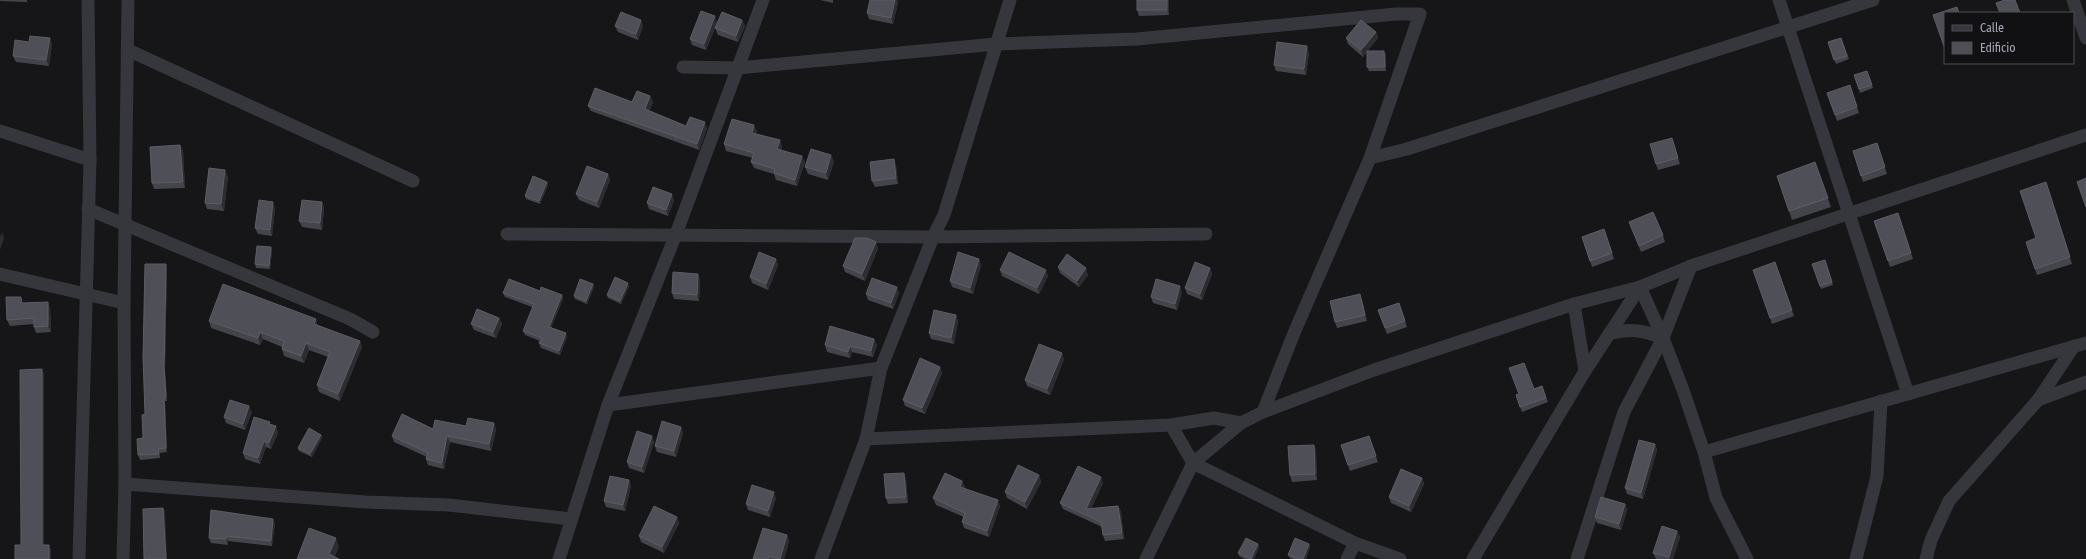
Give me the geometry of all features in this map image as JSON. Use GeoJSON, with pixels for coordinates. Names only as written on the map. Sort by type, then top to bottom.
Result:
{"type":"FeatureCollection","features":[{"type":"Feature","properties":{"kind":"street"},"geometry":{"type":"LineString","coordinates":[[79,559],[85,295],[90,160],[88,0]]}},
{"type":"Feature","properties":{"kind":"street"},"geometry":{"type":"LineString","coordinates":[[123,559],[126,484],[124,303],[128,0]]}},
{"type":"Feature","properties":{"kind":"street"},"geometry":{"type":"LineString","coordinates":[[563,556],[570,519],[608,405],[676,234],[763,0]]}},
{"type":"Feature","properties":{"kind":"street"},"geometry":{"type":"LineString","coordinates":[[821,559],[866,439],[881,368],[933,237],[944,215],[1010,0]]}},
{"type":"Feature","properties":{"kind":"street"},"geometry":{"type":"LineString","coordinates":[[1778,0],[1908,394]]}},
{"type":"Feature","properties":{"kind":"street"},"geometry":{"type":"LineString","coordinates":[[1370,158],[1407,149],[1873,0]]}},
{"type":"Feature","properties":{"kind":"street"},"geometry":{"type":"LineString","coordinates":[[2073,0],[2086,38]]}},
{"type":"Feature","properties":{"kind":"street"},"geometry":{"type":"LineString","coordinates":[[684,67],[738,68],[996,44],[1137,39],[1396,14],[1420,14],[1370,158],[1294,333],[1263,412]]}},
{"type":"Feature","properties":{"kind":"street"},"geometry":{"type":"LineString","coordinates":[[128,50],[413,181]]}},
{"type":"Feature","properties":{"kind":"street"},"geometry":{"type":"LineString","coordinates":[[0,131],[90,160]]}},
{"type":"Feature","properties":{"kind":"street"},"geometry":{"type":"LineString","coordinates":[[1146,559],[1193,463],[1241,423],[1263,412],[1374,370],[1574,304],[1640,287],[1691,266],[2086,135]]}},
{"type":"Feature","properties":{"kind":"street"},"geometry":{"type":"LineString","coordinates":[[88,209],[350,319],[373,332]]}},
{"type":"Feature","properties":{"kind":"street"},"geometry":{"type":"LineString","coordinates":[[507,234],[933,237],[1206,234]]}},
{"type":"Feature","properties":{"kind":"street"},"geometry":{"type":"LineString","coordinates":[[1577,559],[1624,412],[1663,338],[1691,266]]}},
{"type":"Feature","properties":{"kind":"street"},"geometry":{"type":"LineString","coordinates":[[0,274],[124,303]]}},
{"type":"Feature","properties":{"kind":"street"},"geometry":{"type":"LineString","coordinates":[[1473,559],[1585,371],[1640,287]]}},
{"type":"Feature","properties":{"kind":"street"},"geometry":{"type":"LineString","coordinates":[[1640,287],[1663,338],[1704,452],[1716,498],[1747,559]]}},
{"type":"Feature","properties":{"kind":"street"},"geometry":{"type":"LineString","coordinates":[[1574,304],[1585,371]]}},
{"type":"Feature","properties":{"kind":"street"},"geometry":{"type":"LineString","coordinates":[[1609,334],[1636,330],[1644,331],[1663,338]]}},
{"type":"Feature","properties":{"kind":"street"},"geometry":{"type":"LineString","coordinates":[[1704,452],[2080,344]]}},
{"type":"Feature","properties":{"kind":"street"},"geometry":{"type":"LineString","coordinates":[[1926,559],[1931,540],[1949,501],[2038,400],[2080,344]]}},
{"type":"Feature","properties":{"kind":"street"},"geometry":{"type":"LineString","coordinates":[[608,405],[881,368]]}},
{"type":"Feature","properties":{"kind":"street"},"geometry":{"type":"LineString","coordinates":[[2038,400],[2086,382]]}},
{"type":"Feature","properties":{"kind":"street"},"geometry":{"type":"LineString","coordinates":[[1856,559],[1877,476],[1881,401]]}},
{"type":"Feature","properties":{"kind":"street"},"geometry":{"type":"LineString","coordinates":[[866,439],[1171,425],[1214,418],[1241,423]]}},
{"type":"Feature","properties":{"kind":"street"},"geometry":{"type":"LineString","coordinates":[[1171,425],[1193,463],[1355,543],[1400,559]]}},
{"type":"Feature","properties":{"kind":"street"},"geometry":{"type":"LineString","coordinates":[[126,484],[366,502],[449,505],[570,519]]}},
{"type":"Feature","properties":{"kind":"street"},"geometry":{"type":"LineString","coordinates":[[1347,559],[1355,543]]}},
{"type":"Feature","properties":{"kind":"building"},"geometry":{"type":"Polygon","coordinates":[[[870,0],[895,0],[891,18],[867,13],[870,0]]]}},
{"type":"Feature","properties":{"kind":"building"},"geometry":{"type":"Polygon","coordinates":[[[1137,0],[1167,0],[1167,10],[1137,10],[1137,0]]]}},
{"type":"Feature","properties":{"kind":"building"},"geometry":{"type":"Polygon","coordinates":[[[2005,0],[2015,0],[2020,12],[2000,12],[1996,3],[2005,0]]]}},
{"type":"Feature","properties":{"kind":"building"},"geometry":{"type":"Polygon","coordinates":[[[1957,7],[1959,12],[1944,12],[1944,46],[1933,15],[1957,7]]]}},
{"type":"Feature","properties":{"kind":"building"},"geometry":{"type":"Polygon","coordinates":[[[701,11],[715,16],[704,44],[690,39],[701,11]]]}},
{"type":"Feature","properties":{"kind":"building"},"geometry":{"type":"Polygon","coordinates":[[[621,12],[641,20],[636,34],[615,26],[621,12]]]}},
{"type":"Feature","properties":{"kind":"building"},"geometry":{"type":"Polygon","coordinates":[[[722,12],[742,20],[736,36],[715,28],[722,12]]]}},
{"type":"Feature","properties":{"kind":"building"},"geometry":{"type":"Polygon","coordinates":[[[1361,20],[1376,32],[1361,50],[1346,38],[1361,20]]]}},
{"type":"Feature","properties":{"kind":"building"},"geometry":{"type":"Polygon","coordinates":[[[30,36],[50,38],[46,60],[13,56],[15,40],[29,42],[30,36]]]}},
{"type":"Feature","properties":{"kind":"building"},"geometry":{"type":"Polygon","coordinates":[[[1841,38],[1847,56],[1834,60],[1828,42],[1841,38]]]}},
{"type":"Feature","properties":{"kind":"building"},"geometry":{"type":"Polygon","coordinates":[[[1277,42],[1307,46],[1304,69],[1274,65],[1277,42]]]}},
{"type":"Feature","properties":{"kind":"building"},"geometry":{"type":"Polygon","coordinates":[[[1367,51],[1384,51],[1385,67],[1367,67],[1367,51]]]}},
{"type":"Feature","properties":{"kind":"building"},"geometry":{"type":"Polygon","coordinates":[[[1867,71],[1872,85],[1859,89],[1854,75],[1867,71]]]}},
{"type":"Feature","properties":{"kind":"building"},"geometry":{"type":"Polygon","coordinates":[[[1850,85],[1857,107],[1835,115],[1827,93],[1850,85]]]}},
{"type":"Feature","properties":{"kind":"building"},"geometry":{"type":"Polygon","coordinates":[[[595,88],[632,102],[637,91],[650,96],[645,109],[686,126],[690,117],[705,122],[697,144],[588,106],[595,88]]]}},
{"type":"Feature","properties":{"kind":"building"},"geometry":{"type":"Polygon","coordinates":[[[732,119],[754,125],[752,133],[780,140],[777,149],[802,156],[795,180],[774,173],[775,169],[751,162],[754,153],[724,144],[732,119]]]}},
{"type":"Feature","properties":{"kind":"building"},"geometry":{"type":"Polygon","coordinates":[[[1672,138],[1678,158],[1656,164],[1650,144],[1672,138]]]}},
{"type":"Feature","properties":{"kind":"building"},"geometry":{"type":"Polygon","coordinates":[[[1877,143],[1885,167],[1861,176],[1853,151],[1877,143]]]}},
{"type":"Feature","properties":{"kind":"building"},"geometry":{"type":"Polygon","coordinates":[[[180,145],[183,182],[152,183],[150,147],[180,145]]]}},
{"type":"Feature","properties":{"kind":"building"},"geometry":{"type":"Polygon","coordinates":[[[811,149],[831,155],[826,173],[805,167],[811,149]]]}},
{"type":"Feature","properties":{"kind":"building"},"geometry":{"type":"Polygon","coordinates":[[[894,159],[896,178],[872,181],[870,162],[894,159]]]}},
{"type":"Feature","properties":{"kind":"building"},"geometry":{"type":"Polygon","coordinates":[[[1815,162],[1828,198],[1789,211],[1777,176],[1815,162]]]}},
{"type":"Feature","properties":{"kind":"building"},"geometry":{"type":"Polygon","coordinates":[[[587,166],[608,174],[597,202],[576,194],[587,166]]]}},
{"type":"Feature","properties":{"kind":"building"},"geometry":{"type":"Polygon","coordinates":[[[209,168],[225,170],[221,204],[205,203],[209,168]]]}},
{"type":"Feature","properties":{"kind":"building"},"geometry":{"type":"Polygon","coordinates":[[[533,176],[547,182],[539,201],[525,196],[533,176]]]}},
{"type":"Feature","properties":{"kind":"building"},"geometry":{"type":"Polygon","coordinates":[[[2086,178],[2086,207],[2077,182],[2086,178]]]}},
{"type":"Feature","properties":{"kind":"building"},"geometry":{"type":"Polygon","coordinates":[[[2046,182],[2070,257],[2035,269],[2026,242],[2036,238],[2020,191],[2046,182]]]}},
{"type":"Feature","properties":{"kind":"building"},"geometry":{"type":"Polygon","coordinates":[[[653,187],[672,194],[666,210],[647,203],[653,187]]]}},
{"type":"Feature","properties":{"kind":"building"},"geometry":{"type":"Polygon","coordinates":[[[259,200],[273,202],[270,230],[255,228],[259,200]]]}},
{"type":"Feature","properties":{"kind":"building"},"geometry":{"type":"Polygon","coordinates":[[[302,200],[322,202],[320,223],[299,221],[302,200]]]}},
{"type":"Feature","properties":{"kind":"building"},"geometry":{"type":"Polygon","coordinates":[[[1653,212],[1663,235],[1639,246],[1629,222],[1653,212]]]}},
{"type":"Feature","properties":{"kind":"building"},"geometry":{"type":"Polygon","coordinates":[[[1898,213],[1911,253],[1888,261],[1874,221],[1898,213]]]}},
{"type":"Feature","properties":{"kind":"building"},"geometry":{"type":"Polygon","coordinates":[[[1604,229],[1612,253],[1590,261],[1582,237],[1604,229]]]}},
{"type":"Feature","properties":{"kind":"building"},"geometry":{"type":"Polygon","coordinates":[[[855,238],[867,238],[876,242],[862,274],[843,266],[855,238]]]}},
{"type":"Feature","properties":{"kind":"building"},"geometry":{"type":"Polygon","coordinates":[[[257,246],[271,247],[269,266],[255,264],[257,246]]]}},
{"type":"Feature","properties":{"kind":"building"},"geometry":{"type":"Polygon","coordinates":[[[759,252],[776,259],[766,284],[750,277],[759,252]]]}},
{"type":"Feature","properties":{"kind":"building"},"geometry":{"type":"Polygon","coordinates":[[[958,252],[979,259],[970,288],[950,281],[958,252]]]}},
{"type":"Feature","properties":{"kind":"building"},"geometry":{"type":"Polygon","coordinates":[[[1009,252],[1046,270],[1037,288],[1000,270],[1009,252]]]}},
{"type":"Feature","properties":{"kind":"building"},"geometry":{"type":"Polygon","coordinates":[[[1067,254],[1086,268],[1077,281],[1058,267],[1067,254]]]}},
{"type":"Feature","properties":{"kind":"building"},"geometry":{"type":"Polygon","coordinates":[[[1825,260],[1832,282],[1820,286],[1812,264],[1825,260]]]}},
{"type":"Feature","properties":{"kind":"building"},"geometry":{"type":"Polygon","coordinates":[[[1195,262],[1210,268],[1200,294],[1185,288],[1195,262]]]}},
{"type":"Feature","properties":{"kind":"building"},"geometry":{"type":"Polygon","coordinates":[[[1775,262],[1792,310],[1770,318],[1753,270],[1775,262]]]}},
{"type":"Feature","properties":{"kind":"building"},"geometry":{"type":"Polygon","coordinates":[[[145,264],[166,264],[164,366],[166,397],[164,397],[166,448],[158,449],[159,454],[138,455],[137,439],[143,438],[142,415],[145,414],[143,357],[145,264]]]}},
{"type":"Feature","properties":{"kind":"building"},"geometry":{"type":"Polygon","coordinates":[[[673,272],[698,274],[697,295],[672,293],[673,272]]]}},
{"type":"Feature","properties":{"kind":"building"},"geometry":{"type":"Polygon","coordinates":[[[615,277],[628,283],[620,301],[607,295],[615,277]]]}},
{"type":"Feature","properties":{"kind":"building"},"geometry":{"type":"Polygon","coordinates":[[[872,278],[897,287],[891,303],[866,294],[872,278]]]}},
{"type":"Feature","properties":{"kind":"building"},"geometry":{"type":"Polygon","coordinates":[[[509,279],[540,291],[541,287],[562,295],[549,327],[566,333],[559,351],[539,343],[542,338],[523,331],[534,304],[503,293],[509,279]]]}},
{"type":"Feature","properties":{"kind":"building"},"geometry":{"type":"Polygon","coordinates":[[[580,279],[593,284],[586,301],[574,296],[580,279]]]}},
{"type":"Feature","properties":{"kind":"building"},"geometry":{"type":"Polygon","coordinates":[[[1156,279],[1180,286],[1175,304],[1151,297],[1156,279]]]}},
{"type":"Feature","properties":{"kind":"building"},"geometry":{"type":"Polygon","coordinates":[[[223,284],[316,319],[314,324],[360,341],[338,394],[317,385],[330,352],[306,343],[301,356],[282,349],[284,341],[260,332],[258,338],[209,321],[223,284]]]}},
{"type":"Feature","properties":{"kind":"building"},"geometry":{"type":"Polygon","coordinates":[[[1360,294],[1365,315],[1335,322],[1330,301],[1360,294]]]}},
{"type":"Feature","properties":{"kind":"building"},"geometry":{"type":"Polygon","coordinates":[[[6,297],[21,297],[22,303],[48,302],[48,326],[34,327],[34,318],[7,320],[6,297]]]}},
{"type":"Feature","properties":{"kind":"building"},"geometry":{"type":"Polygon","coordinates":[[[1399,303],[1405,321],[1385,328],[1378,310],[1399,303]]]}},
{"type":"Feature","properties":{"kind":"building"},"geometry":{"type":"Polygon","coordinates":[[[477,309],[499,318],[493,332],[471,324],[477,309]]]}},
{"type":"Feature","properties":{"kind":"building"},"geometry":{"type":"Polygon","coordinates":[[[934,310],[956,315],[951,338],[929,333],[934,310]]]}},
{"type":"Feature","properties":{"kind":"building"},"geometry":{"type":"Polygon","coordinates":[[[830,326],[874,339],[871,351],[850,346],[848,352],[825,345],[830,326]]]}},
{"type":"Feature","properties":{"kind":"building"},"geometry":{"type":"Polygon","coordinates":[[[1039,344],[1062,353],[1047,389],[1025,380],[1039,344]]]}},
{"type":"Feature","properties":{"kind":"building"},"geometry":{"type":"Polygon","coordinates":[[[920,358],[940,367],[922,408],[903,400],[920,358]]]}},
{"type":"Feature","properties":{"kind":"building"},"geometry":{"type":"Polygon","coordinates":[[[1524,363],[1534,389],[1542,386],[1546,398],[1520,407],[1516,395],[1519,394],[1509,368],[1524,363]]]}},
{"type":"Feature","properties":{"kind":"building"},"geometry":{"type":"Polygon","coordinates":[[[42,369],[42,545],[49,545],[49,559],[15,559],[15,545],[21,545],[20,370],[42,369]]]}},
{"type":"Feature","properties":{"kind":"building"},"geometry":{"type":"Polygon","coordinates":[[[230,400],[249,406],[243,424],[224,417],[230,400]]]}},
{"type":"Feature","properties":{"kind":"building"},"geometry":{"type":"Polygon","coordinates":[[[402,414],[433,429],[435,420],[466,426],[468,418],[494,423],[489,444],[447,436],[442,463],[426,459],[428,453],[392,436],[402,414]]]}},
{"type":"Feature","properties":{"kind":"building"},"geometry":{"type":"Polygon","coordinates":[[[254,417],[270,422],[269,424],[276,426],[269,443],[264,441],[258,458],[243,453],[254,417]]]}},
{"type":"Feature","properties":{"kind":"building"},"geometry":{"type":"Polygon","coordinates":[[[662,421],[681,427],[674,451],[655,446],[662,421]]]}},
{"type":"Feature","properties":{"kind":"building"},"geometry":{"type":"Polygon","coordinates":[[[309,428],[321,435],[310,454],[298,448],[309,428]]]}},
{"type":"Feature","properties":{"kind":"building"},"geometry":{"type":"Polygon","coordinates":[[[637,431],[652,436],[642,467],[627,462],[637,431]]]}},
{"type":"Feature","properties":{"kind":"building"},"geometry":{"type":"Polygon","coordinates":[[[1369,436],[1376,456],[1348,465],[1341,445],[1369,436]]]}},
{"type":"Feature","properties":{"kind":"building"},"geometry":{"type":"Polygon","coordinates":[[[1639,440],[1655,444],[1641,493],[1625,488],[1639,440]]]}},
{"type":"Feature","properties":{"kind":"building"},"geometry":{"type":"Polygon","coordinates":[[[1314,445],[1315,474],[1290,475],[1288,446],[1314,445]]]}},
{"type":"Feature","properties":{"kind":"building"},"geometry":{"type":"Polygon","coordinates":[[[1018,465],[1039,475],[1025,502],[1005,492],[1018,465]]]}},
{"type":"Feature","properties":{"kind":"building"},"geometry":{"type":"Polygon","coordinates":[[[1078,466],[1101,477],[1086,509],[1118,506],[1122,533],[1103,535],[1101,522],[1060,503],[1078,466]]]}},
{"type":"Feature","properties":{"kind":"building"},"geometry":{"type":"Polygon","coordinates":[[[1401,469],[1422,478],[1409,506],[1389,497],[1401,469]]]}},
{"type":"Feature","properties":{"kind":"building"},"geometry":{"type":"Polygon","coordinates":[[[904,473],[906,497],[886,498],[884,474],[904,473]]]}},
{"type":"Feature","properties":{"kind":"building"},"geometry":{"type":"Polygon","coordinates":[[[945,473],[962,481],[960,487],[998,500],[987,531],[962,522],[965,513],[933,498],[945,473]]]}},
{"type":"Feature","properties":{"kind":"building"},"geometry":{"type":"Polygon","coordinates":[[[610,476],[629,480],[623,505],[604,501],[610,476]]]}},
{"type":"Feature","properties":{"kind":"building"},"geometry":{"type":"Polygon","coordinates":[[[752,485],[774,492],[768,511],[746,504],[752,485]]]}},
{"type":"Feature","properties":{"kind":"building"},"geometry":{"type":"Polygon","coordinates":[[[1601,497],[1625,504],[1619,524],[1595,517],[1601,497]]]}},
{"type":"Feature","properties":{"kind":"building"},"geometry":{"type":"Polygon","coordinates":[[[654,506],[677,517],[662,547],[639,536],[654,506]]]}},
{"type":"Feature","properties":{"kind":"building"},"geometry":{"type":"Polygon","coordinates":[[[163,508],[166,559],[144,559],[143,509],[163,508]]]}},
{"type":"Feature","properties":{"kind":"building"},"geometry":{"type":"Polygon","coordinates":[[[211,510],[273,519],[271,541],[226,536],[226,539],[209,538],[211,510]]]}},
{"type":"Feature","properties":{"kind":"building"},"geometry":{"type":"Polygon","coordinates":[[[1662,526],[1677,531],[1669,557],[1653,553],[1662,526]]]}},
{"type":"Feature","properties":{"kind":"building"},"geometry":{"type":"Polygon","coordinates":[[[309,528],[336,538],[329,554],[339,559],[297,559],[309,528]]]}},
{"type":"Feature","properties":{"kind":"building"},"geometry":{"type":"Polygon","coordinates":[[[763,528],[787,535],[780,559],[769,556],[768,559],[753,559],[763,528]]]}},
{"type":"Feature","properties":{"kind":"building"},"geometry":{"type":"Polygon","coordinates":[[[1246,538],[1258,544],[1251,559],[1238,553],[1246,538]]]}},
{"type":"Feature","properties":{"kind":"building"},"geometry":{"type":"Polygon","coordinates":[[[1295,538],[1309,544],[1303,559],[1288,555],[1295,538]]]}}]}
